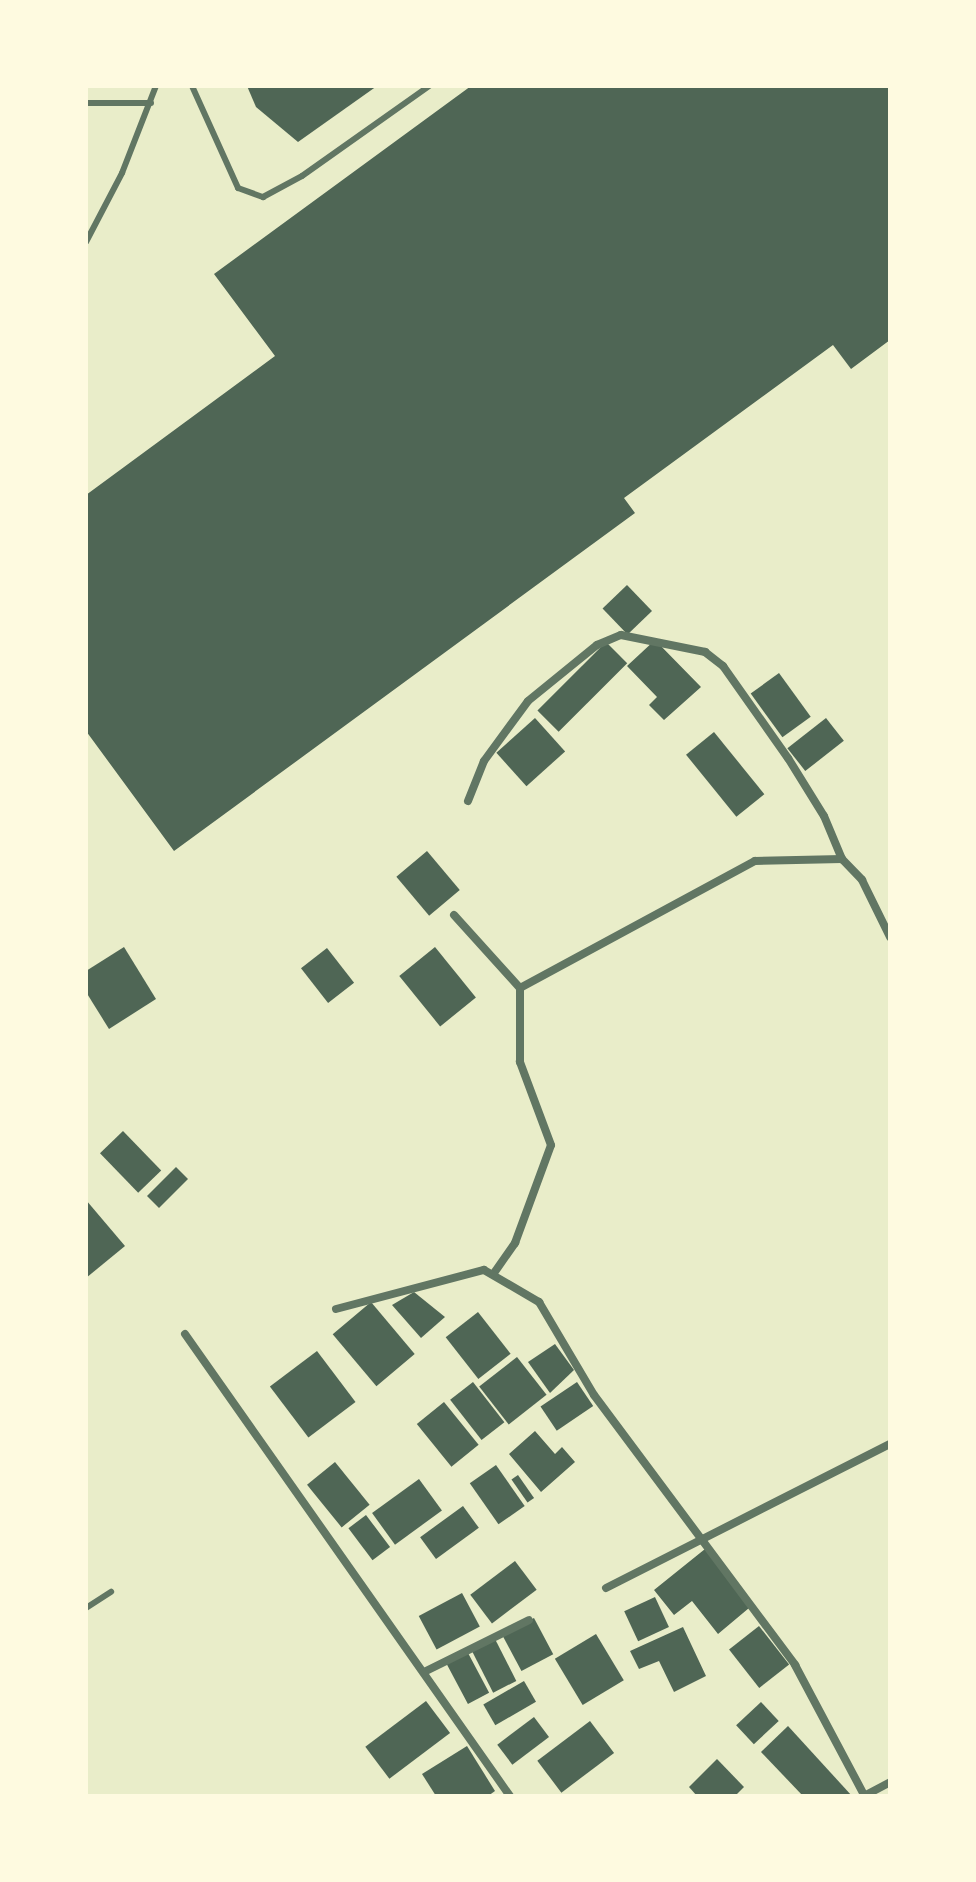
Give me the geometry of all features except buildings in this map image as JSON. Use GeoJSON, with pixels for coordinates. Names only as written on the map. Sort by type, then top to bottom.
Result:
{"type":"FeatureCollection","features":[{"type":"Feature","properties":{"kind":"street"},"geometry":{"type":"LineString","coordinates":[[468,801],[484,761],[552,678],[597,645],[621,635],[705,652],[723,666],[795,768],[824,816],[842,859],[862,880],[890,937]]}},
{"type":"Feature","properties":{"kind":"street"},"geometry":{"type":"LineString","coordinates":[[520,988],[755,861],[842,859]]}},
{"type":"Feature","properties":{"kind":"street"},"geometry":{"type":"LineString","coordinates":[[454,915],[520,988],[520,1062],[551,1145],[515,1243],[494,1273]]}},
{"type":"Feature","properties":{"kind":"street"},"geometry":{"type":"LineString","coordinates":[[336,1309],[484,1270],[494,1273],[539,1302],[594,1395],[698,1539],[795,1665],[864,1796],[890,1782]]}},
{"type":"Feature","properties":{"kind":"street"},"geometry":{"type":"LineString","coordinates":[[185,1334],[510,1796]]}},
{"type":"Feature","properties":{"kind":"street"},"geometry":{"type":"LineString","coordinates":[[606,1588],[890,1444]]}},
{"type":"Feature","properties":{"kind":"street"},"geometry":{"type":"LineString","coordinates":[[424,1672],[529,1620]]}},
{"type":"Feature","properties":{"kind":"lane"},"geometry":{"type":"LineString","coordinates":[[87,238],[151,103],[156,86]]}},
{"type":"Feature","properties":{"kind":"lane"},"geometry":{"type":"LineString","coordinates":[[192,86],[238,188],[263,197],[302,176],[429,86]]}},
{"type":"Feature","properties":{"kind":"lane"},"geometry":{"type":"LineString","coordinates":[[86,103],[151,103]]}},
{"type":"Feature","properties":{"kind":"lane"},"geometry":{"type":"LineString","coordinates":[[86,1608],[111,1592]]}}]}
